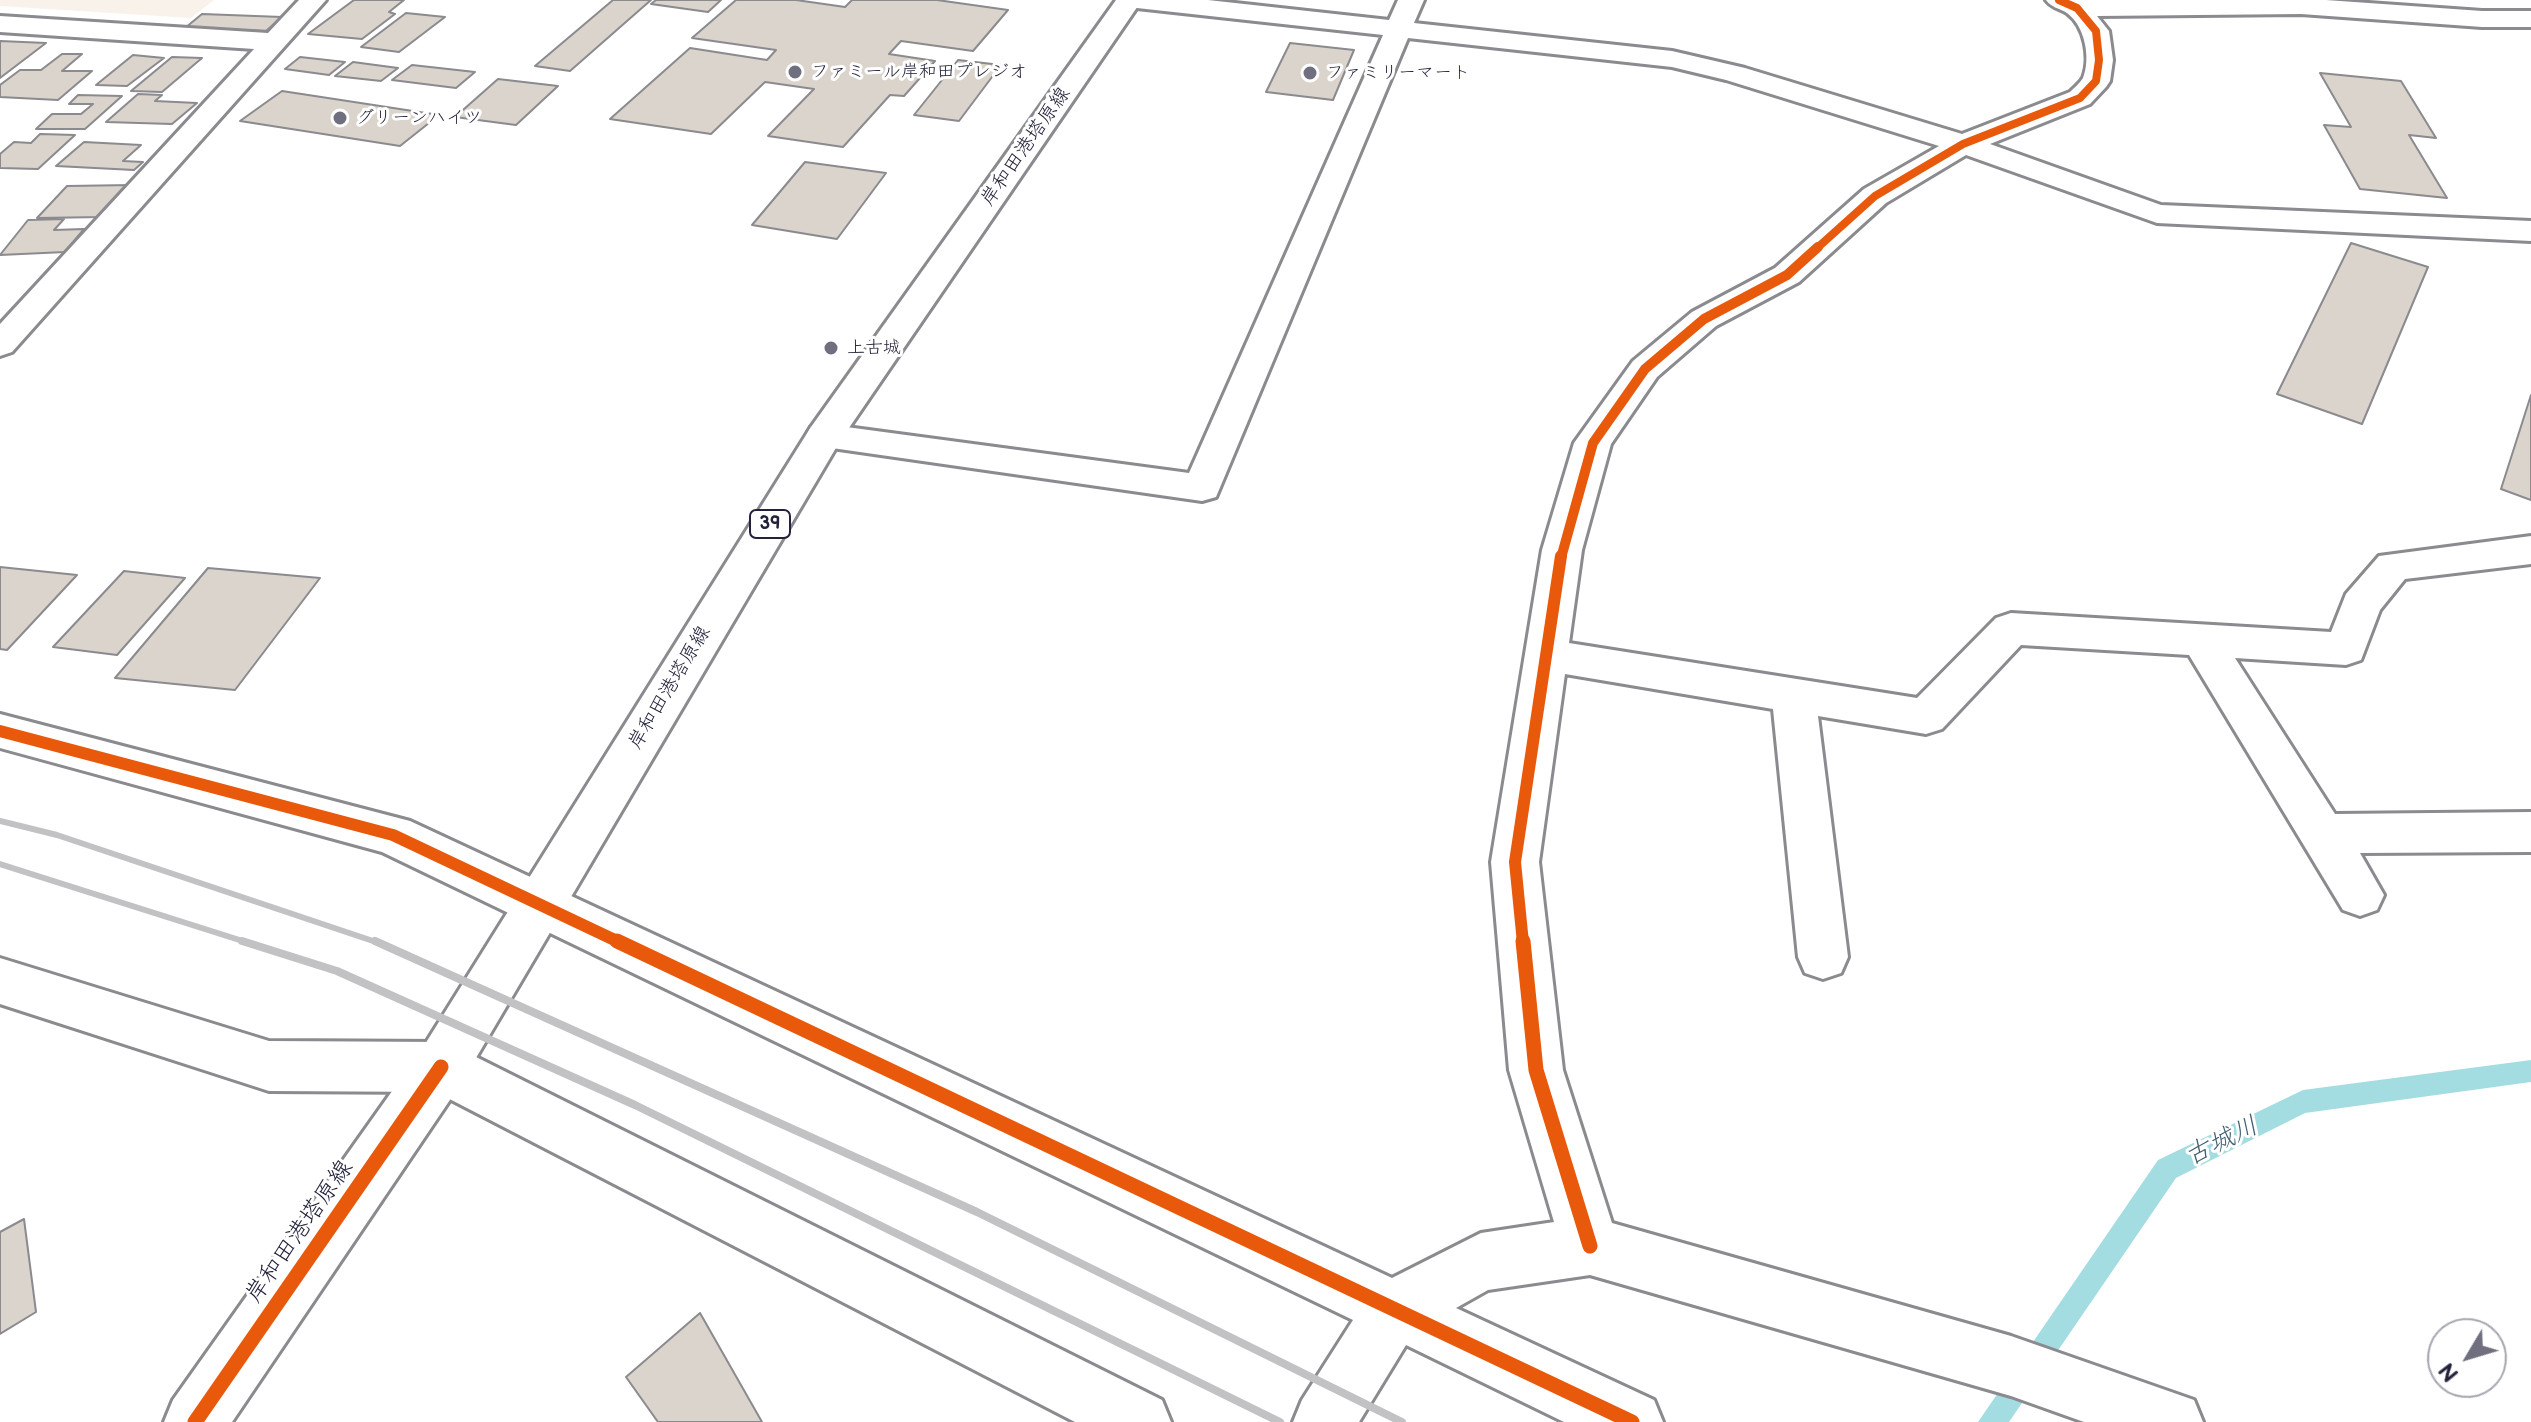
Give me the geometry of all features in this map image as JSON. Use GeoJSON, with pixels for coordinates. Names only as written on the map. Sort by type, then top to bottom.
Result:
{"type":"FeatureCollection","features":[{"type":"Feature","properties":{"kind":"street"},"geometry":{"type":"LineString","coordinates":[[0,345],[313,0]]}},
{"type":"Feature","properties":{"kind":"street","name":"岸和田港塔原線"},"geometry":{"type":"LineString","coordinates":[[195,1422],[441,1067],[824,436],[1129,0]]}},
{"type":"Feature","properties":{"kind":"street"},"geometry":{"type":"LineString","coordinates":[[1137,0],[1404,15],[1672,59],[1735,74],[1963,144],[2157,214],[2531,231]]}},
{"type":"Feature","properties":{"kind":"street"},"geometry":{"type":"LineString","coordinates":[[2068,4],[2298,3],[2531,19]]}},
{"type":"Feature","properties":{"kind":"street"},"geometry":{"type":"LineString","coordinates":[[1590,1246],[1536,1070],[1515,862],[1562,550],[1593,443],[1645,369],[1704,319],[1787,275],[1875,196],[1963,144],[2080,98],[2096,81],[2099,60],[2096,31],[2068,4]]}},
{"type":"Feature","properties":{"kind":"street"},"geometry":{"type":"LineString","coordinates":[[824,436],[1202,488],[1404,15]]}},
{"type":"Feature","properties":{"kind":"street"},"geometry":{"type":"LineString","coordinates":[[0,24],[276,42]]}},
{"type":"Feature","properties":{"kind":"street"},"geometry":{"type":"LineString","coordinates":[[1545,655],[1926,717],[2011,629],[2346,649],[2361,605],[2393,566],[2531,550]]}},
{"type":"Feature","properties":{"kind":"street"},"geometry":{"type":"LineString","coordinates":[[2201,640],[2360,895]]}},
{"type":"Feature","properties":{"kind":"street"},"geometry":{"type":"LineString","coordinates":[[1794,696],[1823,957]]}},
{"type":"Feature","properties":{"kind":"street"},"geometry":{"type":"LineString","coordinates":[[0,731],[393,835],[1632,1422]]}},
{"type":"Feature","properties":{"kind":"street"},"geometry":{"type":"LineString","coordinates":[[2320,834],[2531,832]]}},
{"type":"Feature","properties":{"kind":"street"},"geometry":{"type":"LineString","coordinates":[[0,981],[269,1066],[441,1067],[1140,1422]]}},
{"type":"Feature","properties":{"kind":"street"},"geometry":{"type":"LineString","coordinates":[[1324,1422],[1394,1309],[1481,1262],[1590,1246],[2011,1366],[2157,1416]]}},
{"type":"Feature","properties":{"kind":"shaded area"},"geometry":{"type":"Polygon","coordinates":[[[0,0],[214,0],[191,18],[0,6],[0,0]]]}},
{"type":"Feature","properties":{"kind":"building"},"geometry":{"type":"Polygon","coordinates":[[[354,0],[404,0],[389,12],[395,14],[362,39],[308,34],[354,0]]]}},
{"type":"Feature","properties":{"kind":"building"},"geometry":{"type":"Polygon","coordinates":[[[613,0],[651,0],[570,71],[535,66],[613,0]]]}},
{"type":"Feature","properties":{"kind":"building"},"geometry":{"type":"Polygon","coordinates":[[[656,0],[721,0],[708,12],[651,4],[656,0]]]}},
{"type":"Feature","properties":{"kind":"building","name":"ファミール岸和田プレジオ"},"geometry":{"type":"Polygon","coordinates":[[[736,0],[796,0],[845,7],[852,0],[937,0],[1008,10],[973,51],[901,41],[889,54],[935,61],[904,96],[890,95],[843,147],[768,136],[814,89],[765,82],[711,134],[610,119],[690,48],[767,60],[776,50],[692,38],[736,0]]]}},
{"type":"Feature","properties":{"kind":"building"},"geometry":{"type":"Polygon","coordinates":[[[406,13],[445,17],[399,52],[361,47],[406,13]]]}},
{"type":"Feature","properties":{"kind":"building"},"geometry":{"type":"Polygon","coordinates":[[[202,14],[282,17],[266,31],[185,28],[202,14]]]}},
{"type":"Feature","properties":{"kind":"building"},"geometry":{"type":"Polygon","coordinates":[[[0,41],[46,43],[0,78],[0,41]]]}},
{"type":"Feature","properties":{"kind":"building","name":"ファミリーマート"},"geometry":{"type":"Polygon","coordinates":[[[1290,43],[1354,50],[1333,100],[1266,92],[1290,43]]]}},
{"type":"Feature","properties":{"kind":"building"},"geometry":{"type":"Polygon","coordinates":[[[62,54],[82,54],[62,71],[92,71],[58,100],[0,97],[0,85],[20,70],[41,70],[62,54]]]}},
{"type":"Feature","properties":{"kind":"building"},"geometry":{"type":"Polygon","coordinates":[[[133,55],[164,58],[127,86],[96,85],[133,55]]]}},
{"type":"Feature","properties":{"kind":"building"},"geometry":{"type":"Polygon","coordinates":[[[172,57],[202,58],[162,92],[131,91],[172,57]]]}},
{"type":"Feature","properties":{"kind":"building"},"geometry":{"type":"Polygon","coordinates":[[[300,57],[345,62],[329,75],[285,69],[300,57]]]}},
{"type":"Feature","properties":{"kind":"building"},"geometry":{"type":"Polygon","coordinates":[[[958,60],[1001,65],[959,121],[914,115],[958,60]]]}},
{"type":"Feature","properties":{"kind":"building"},"geometry":{"type":"Polygon","coordinates":[[[353,62],[398,68],[381,81],[335,76],[353,62]]]}},
{"type":"Feature","properties":{"kind":"building"},"geometry":{"type":"Polygon","coordinates":[[[412,65],[475,72],[456,88],[392,80],[412,65]]]}},
{"type":"Feature","properties":{"kind":"building"},"geometry":{"type":"Polygon","coordinates":[[[2320,73],[2401,81],[2436,138],[2409,135],[2447,198],[2360,189],[2324,125],[2351,127],[2320,73]]]}},
{"type":"Feature","properties":{"kind":"building"},"geometry":{"type":"Polygon","coordinates":[[[498,79],[558,86],[516,125],[455,117],[498,79]]]}},
{"type":"Feature","properties":{"kind":"building","name":"グリーンハイツ"},"geometry":{"type":"Polygon","coordinates":[[[282,91],[439,115],[400,146],[240,121],[282,91]]]}},
{"type":"Feature","properties":{"kind":"building"},"geometry":{"type":"Polygon","coordinates":[[[138,94],[162,95],[155,101],[197,103],[172,124],[106,122],[138,94]]]}},
{"type":"Feature","properties":{"kind":"building"},"geometry":{"type":"Polygon","coordinates":[[[78,95],[122,96],[85,129],[36,129],[52,114],[81,114],[93,104],[69,104],[78,95]]]}},
{"type":"Feature","properties":{"kind":"building"},"geometry":{"type":"Polygon","coordinates":[[[40,134],[75,135],[38,169],[0,168],[0,154],[14,142],[31,143],[40,134]]]}},
{"type":"Feature","properties":{"kind":"building"},"geometry":{"type":"Polygon","coordinates":[[[84,142],[141,145],[123,161],[143,162],[134,170],[56,166],[84,142]]]}},
{"type":"Feature","properties":{"kind":"building"},"geometry":{"type":"Polygon","coordinates":[[[805,162],[886,173],[837,239],[752,225],[805,162]]]}},
{"type":"Feature","properties":{"kind":"building"},"geometry":{"type":"Polygon","coordinates":[[[133,185],[104,217],[37,218],[67,186],[133,185]]]}},
{"type":"Feature","properties":{"kind":"building"},"geometry":{"type":"Polygon","coordinates":[[[64,219],[54,230],[84,229],[65,252],[0,255],[28,220],[64,219]]]}},
{"type":"Feature","properties":{"kind":"building"},"geometry":{"type":"Polygon","coordinates":[[[2351,243],[2428,267],[2362,424],[2277,394],[2351,243]]]}},
{"type":"Feature","properties":{"kind":"building"},"geometry":{"type":"Polygon","coordinates":[[[2531,395],[2531,500],[2501,489],[2531,395]]]}},
{"type":"Feature","properties":{"kind":"building"},"geometry":{"type":"Polygon","coordinates":[[[0,567],[77,575],[7,650],[0,649],[0,567]]]}},
{"type":"Feature","properties":{"kind":"building"},"geometry":{"type":"Polygon","coordinates":[[[208,568],[320,578],[235,690],[115,678],[208,568]]]}},
{"type":"Feature","properties":{"kind":"building"},"geometry":{"type":"Polygon","coordinates":[[[124,571],[185,578],[117,655],[53,647],[124,571]]]}},
{"type":"Feature","properties":{"kind":"building"},"geometry":{"type":"Polygon","coordinates":[[[24,1219],[36,1312],[0,1334],[0,1232],[24,1219]]]}},
{"type":"Feature","properties":{"kind":"building"},"geometry":{"type":"Polygon","coordinates":[[[700,1313],[762,1422],[658,1422],[626,1377],[700,1313]]]}},
{"type":"Feature","properties":{"kind":"waterway","name":"古城川"},"geometry":{"type":"LineString","coordinates":[[1992,1422],[2167,1169],[2303,1102],[2531,1071]]}},
{"type":"Feature","properties":{"kind":"railway"},"geometry":{"type":"LineString","coordinates":[[0,821],[57,835],[379,943]]}},
{"type":"Feature","properties":{"kind":"railway"},"geometry":{"type":"LineString","coordinates":[[0,864],[249,943]]}},
{"type":"Feature","properties":{"kind":"railway"},"geometry":{"type":"LineString","coordinates":[[242,941],[337,971],[635,1105],[1280,1422]]}},
{"type":"Feature","properties":{"kind":"railway"},"geometry":{"type":"LineString","coordinates":[[375,941],[977,1212],[1402,1422]]}},
{"type":"Feature","properties":{"kind":"cycle path"},"geometry":{"type":"LineString","coordinates":[[1590,1246],[1536,1070],[1515,862],[1562,550],[1593,443],[1645,369],[1704,319],[1787,275],[1875,196],[1963,144],[2080,98],[2096,81],[2099,60],[2096,31],[2077,8],[2059,0]]}},
{"type":"Feature","properties":{"kind":"cycle path"},"geometry":{"type":"LineString","coordinates":[[0,731],[393,835],[1632,1422]]}},
{"type":"Feature","properties":{"kind":"cycle path"},"geometry":{"type":"LineString","coordinates":[[195,1422],[441,1067]]}},
{"type":"Feature","properties":{"kind":"place","name":"ファミール岸和田プレジオ"},"geometry":{"type":"Point","coordinates":[795,72]}},
{"type":"Feature","properties":{"kind":"place","name":"ファミリーマート"},"geometry":{"type":"Point","coordinates":[1310,73]}},
{"type":"Feature","properties":{"kind":"place","name":"グリーンハイツ"},"geometry":{"type":"Point","coordinates":[340,118]}},
{"type":"Feature","properties":{"kind":"place","name":"上古城"},"geometry":{"type":"Point","coordinates":[831,348]}}]}
